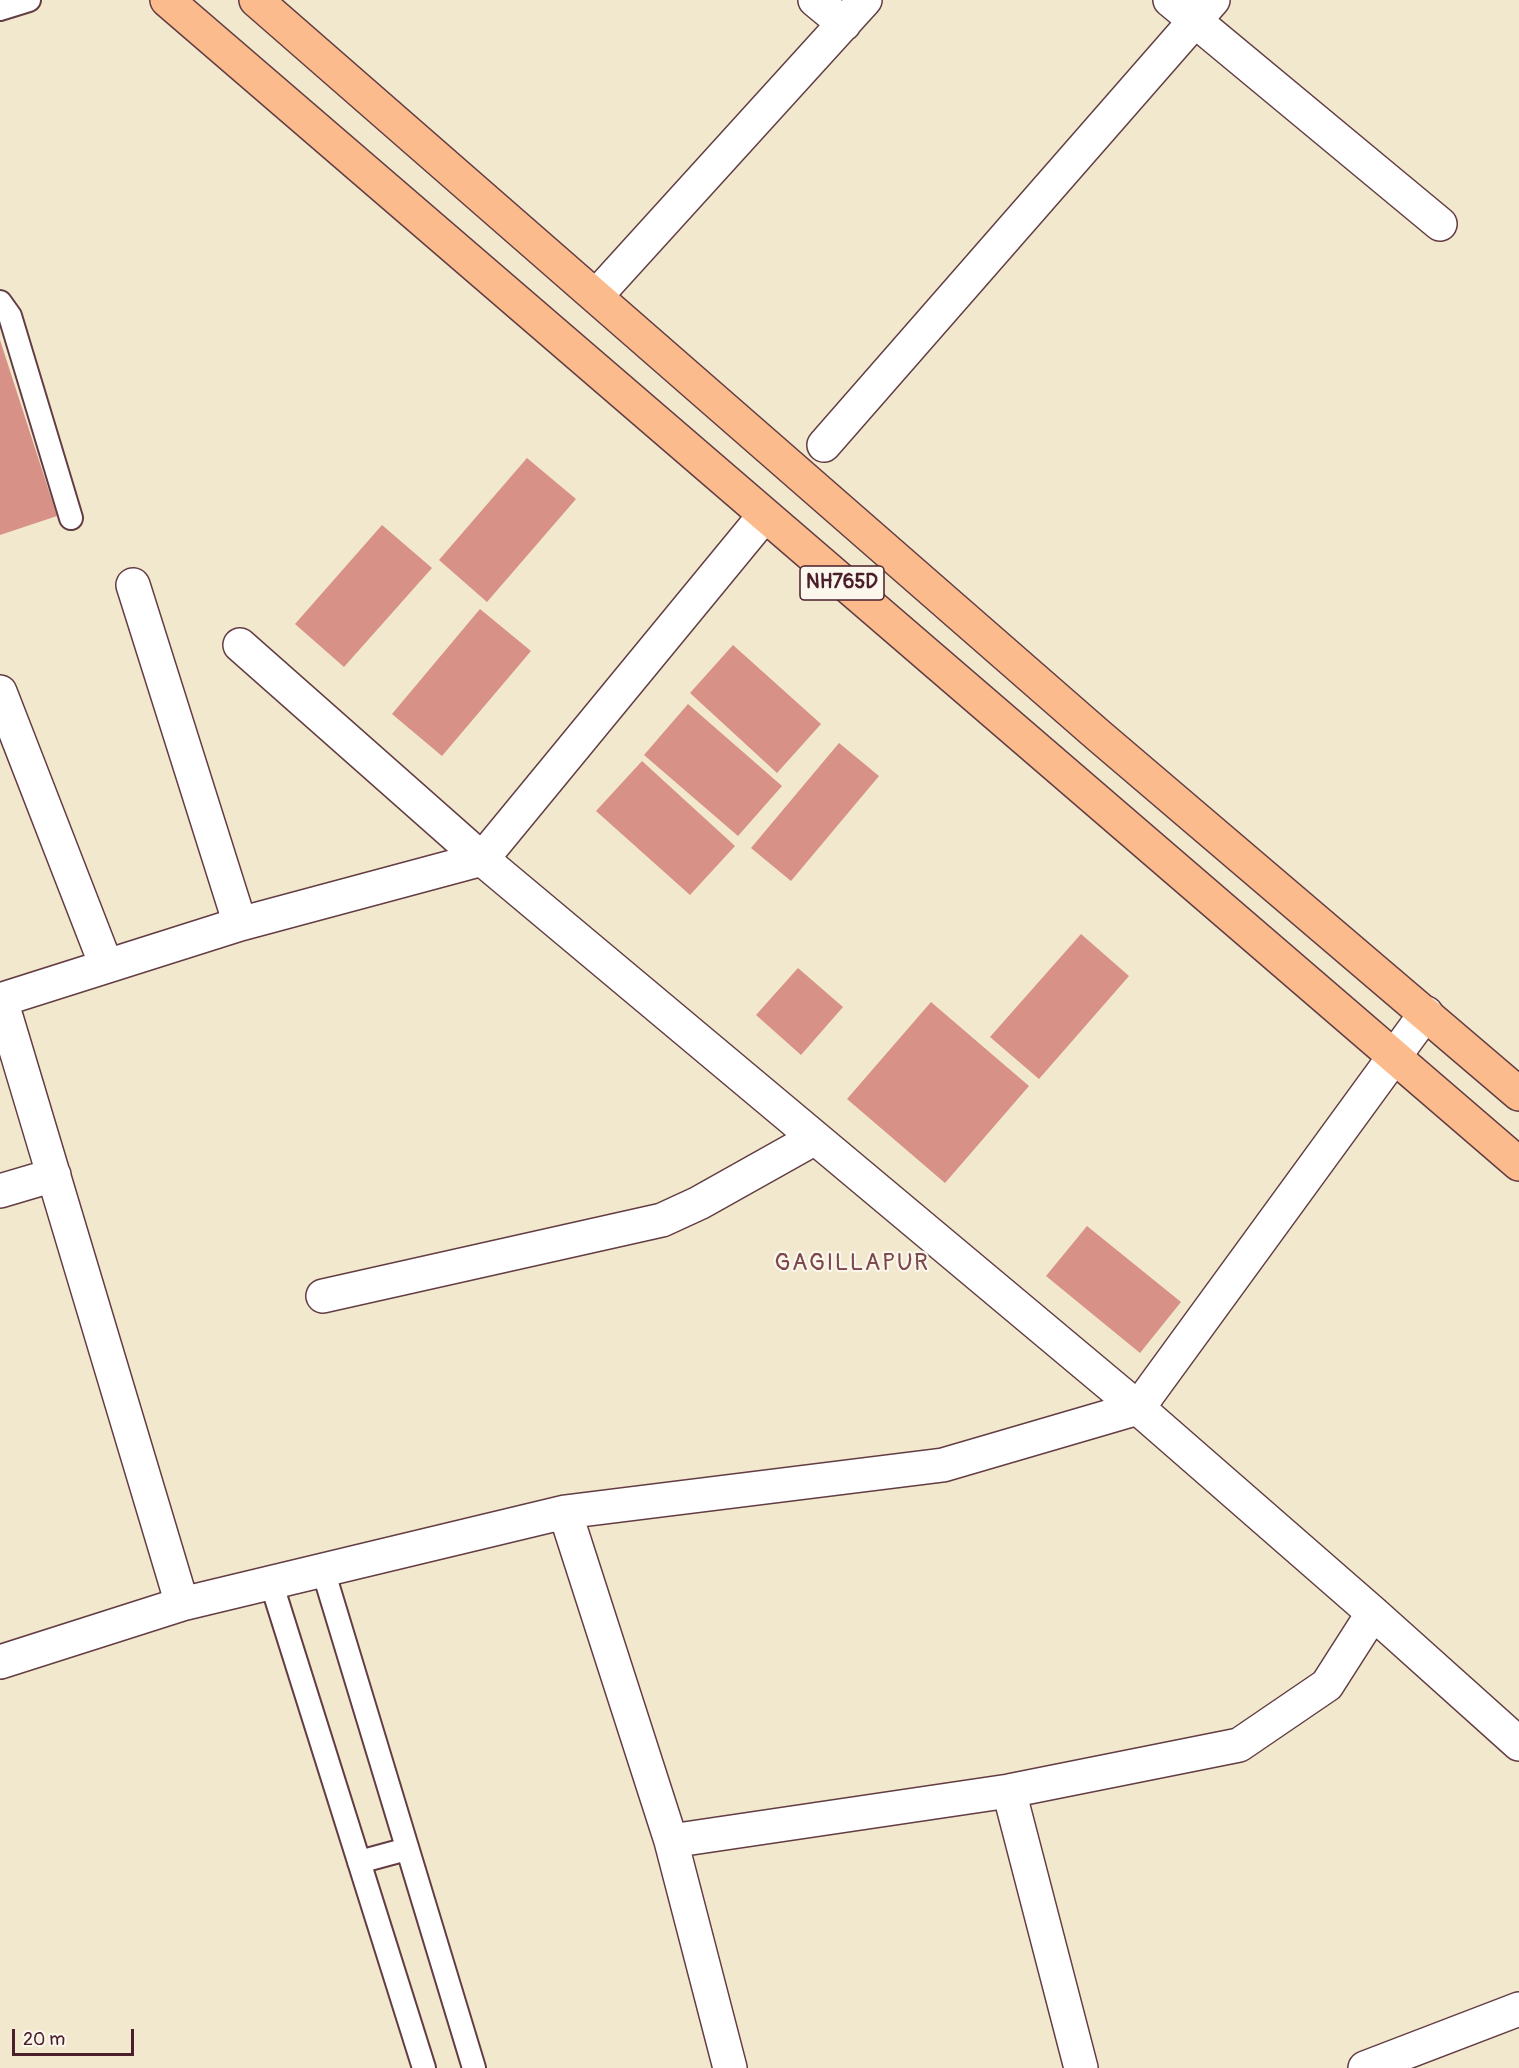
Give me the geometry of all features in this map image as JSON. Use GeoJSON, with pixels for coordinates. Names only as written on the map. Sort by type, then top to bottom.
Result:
{"type":"FeatureCollection","features":[{"type":"Feature","properties":{"kind":"highway","name":"NH765D"},"geometry":{"type":"LineString","coordinates":[[167,0],[1519,1164]]}},
{"type":"Feature","properties":{"kind":"highway","name":"NH765D"},"geometry":{"type":"LineString","coordinates":[[256,0],[597,295],[1089,727],[1519,1094]]}},
{"type":"Feature","properties":{"kind":"street"},"geometry":{"type":"LineString","coordinates":[[815,0],[844,24]]}},
{"type":"Feature","properties":{"kind":"street"},"geometry":{"type":"LineString","coordinates":[[597,295],[866,0]]}},
{"type":"Feature","properties":{"kind":"street"},"geometry":{"type":"LineString","coordinates":[[1170,0],[1204,11],[1440,224]]}},
{"type":"Feature","properties":{"kind":"street"},"geometry":{"type":"LineString","coordinates":[[824,445],[1204,11]]}},
{"type":"Feature","properties":{"kind":"street"},"geometry":{"type":"LineString","coordinates":[[182,1604],[0,1000],[240,924],[482,859],[765,516]]}},
{"type":"Feature","properties":{"kind":"street"},"geometry":{"type":"LineString","coordinates":[[133,585],[240,924]]}},
{"type":"Feature","properties":{"kind":"street"},"geometry":{"type":"LineString","coordinates":[[240,645],[482,859],[1138,1408],[1519,1744]]}},
{"type":"Feature","properties":{"kind":"street"},"geometry":{"type":"LineString","coordinates":[[0,692],[105,965]]}},
{"type":"Feature","properties":{"kind":"street"},"geometry":{"type":"LineString","coordinates":[[0,1662],[182,1604],[566,1512],[943,1465],[1138,1408],[1426,1013]]}},
{"type":"Feature","properties":{"kind":"street"},"geometry":{"type":"LineString","coordinates":[[323,1296],[662,1220],[699,1203],[815,1138]]}},
{"type":"Feature","properties":{"kind":"street"},"geometry":{"type":"LineString","coordinates":[[0,1191],[54,1175]]}},
{"type":"Feature","properties":{"kind":"street"},"geometry":{"type":"LineString","coordinates":[[566,1512],[671,1841],[730,2068]]}},
{"type":"Feature","properties":{"kind":"street"},"geometry":{"type":"LineString","coordinates":[[671,1841],[1009,1791],[1239,1745],[1327,1685],[1373,1613]]}},
{"type":"Feature","properties":{"kind":"street"},"geometry":{"type":"LineString","coordinates":[[1009,1791],[1080,2068]]}},
{"type":"Feature","properties":{"kind":"street"},"geometry":{"type":"LineString","coordinates":[[1365,2068],[1519,2009]]}},
{"type":"Feature","properties":{"kind":"lane"},"geometry":{"type":"LineString","coordinates":[[0,9],[29,0]]}},
{"type":"Feature","properties":{"kind":"lane"},"geometry":{"type":"LineString","coordinates":[[0,302],[10,316],[71,518]]}},
{"type":"Feature","properties":{"kind":"lane"},"geometry":{"type":"LineString","coordinates":[[323,1570],[474,2068]]}},
{"type":"Feature","properties":{"kind":"lane"},"geometry":{"type":"LineString","coordinates":[[271,1582],[424,2068]]}},
{"type":"Feature","properties":{"kind":"lane"},"geometry":{"type":"LineString","coordinates":[[359,1862],[407,1849]]}},
{"type":"Feature","properties":{"kind":"building"},"geometry":{"type":"Polygon","coordinates":[[[0,340],[57,516],[0,535],[0,340]]]}},
{"type":"Feature","properties":{"kind":"building"},"geometry":{"type":"Polygon","coordinates":[[[527,458],[576,499],[487,602],[439,560],[527,458]]]}},
{"type":"Feature","properties":{"kind":"building"},"geometry":{"type":"Polygon","coordinates":[[[382,525],[432,568],[344,667],[295,624],[382,525]]]}},
{"type":"Feature","properties":{"kind":"building"},"geometry":{"type":"Polygon","coordinates":[[[480,609],[531,651],[442,756],[392,714],[480,609]]]}},
{"type":"Feature","properties":{"kind":"building"},"geometry":{"type":"Polygon","coordinates":[[[733,645],[821,724],[777,773],[690,693],[733,645]]]}},
{"type":"Feature","properties":{"kind":"building"},"geometry":{"type":"Polygon","coordinates":[[[688,704],[782,786],[738,836],[644,755],[688,704]]]}},
{"type":"Feature","properties":{"kind":"building"},"geometry":{"type":"Polygon","coordinates":[[[839,743],[879,776],[791,881],[751,848],[839,743]]]}},
{"type":"Feature","properties":{"kind":"building"},"geometry":{"type":"Polygon","coordinates":[[[642,761],[735,846],[690,895],[596,811],[642,761]]]}},
{"type":"Feature","properties":{"kind":"building"},"geometry":{"type":"Polygon","coordinates":[[[1081,934],[1129,976],[1039,1079],[990,1037],[1081,934]]]}},
{"type":"Feature","properties":{"kind":"building"},"geometry":{"type":"Polygon","coordinates":[[[798,968],[843,1007],[801,1055],[756,1015],[798,968]]]}},
{"type":"Feature","properties":{"kind":"building"},"geometry":{"type":"Polygon","coordinates":[[[931,1002],[1029,1086],[945,1183],[847,1099],[931,1002]]]}},
{"type":"Feature","properties":{"kind":"building"},"geometry":{"type":"Polygon","coordinates":[[[1087,1226],[1181,1302],[1140,1353],[1046,1276],[1087,1226]]]}},
{"type":"Feature","properties":{"kind":"district","name":"GAGILLAPUR"},"geometry":{"type":"Point","coordinates":[852,1264]}}]}
